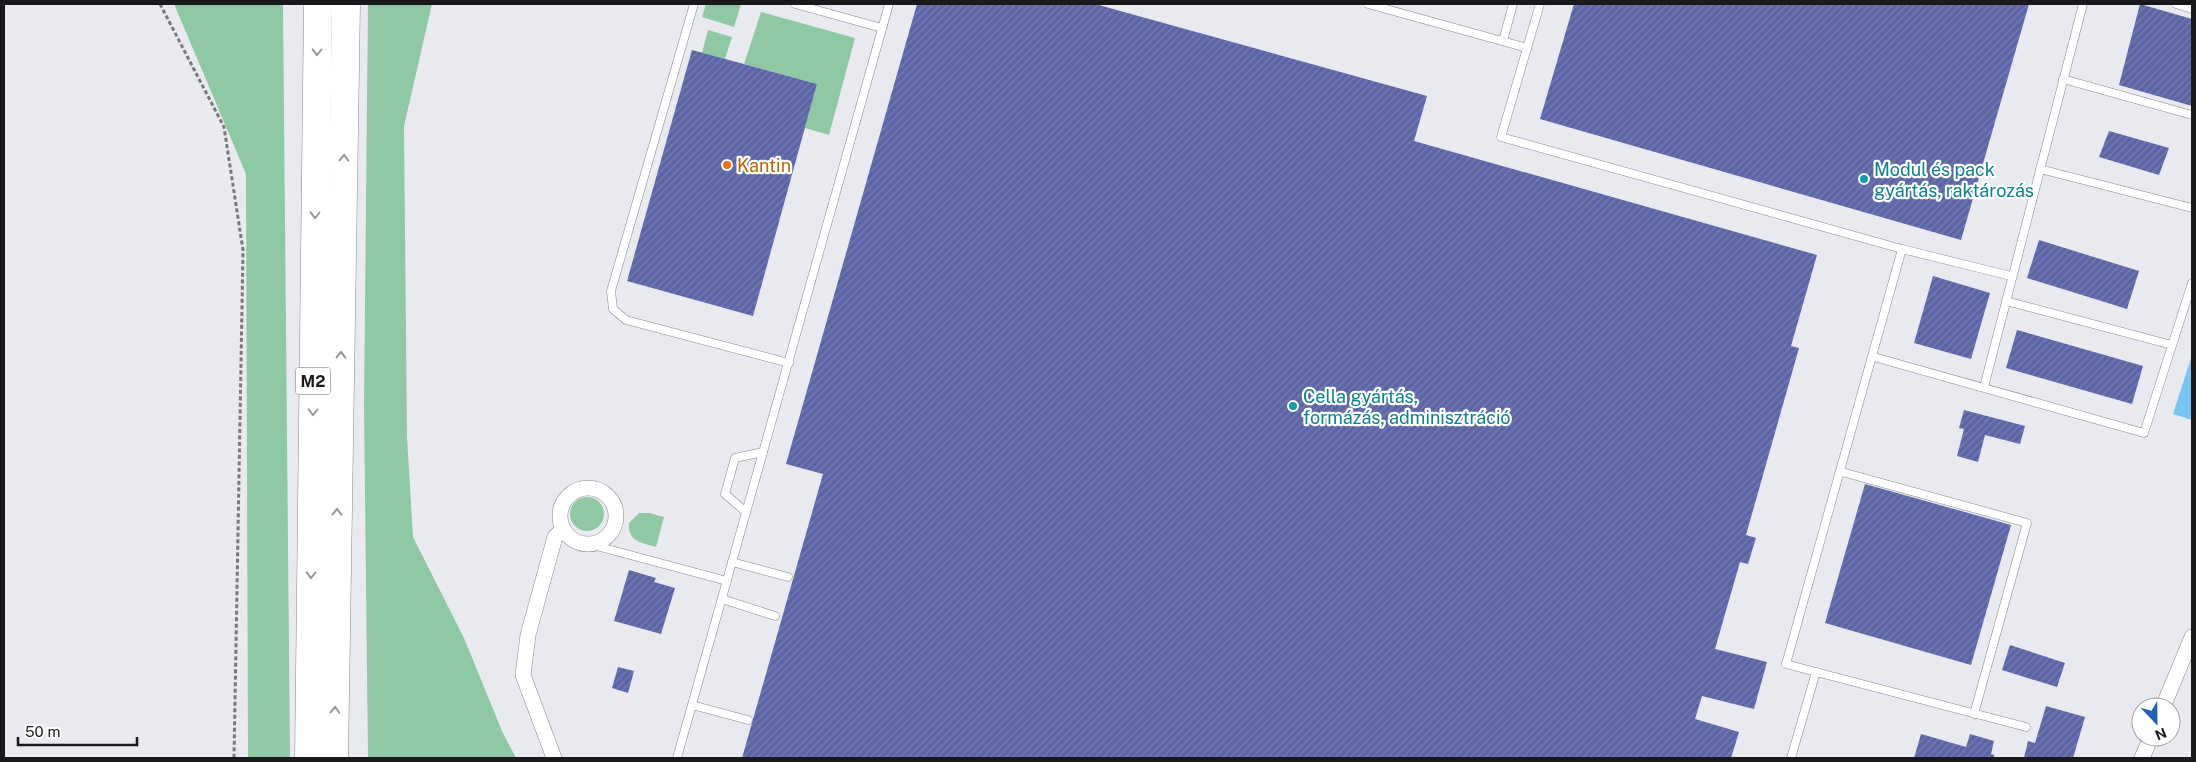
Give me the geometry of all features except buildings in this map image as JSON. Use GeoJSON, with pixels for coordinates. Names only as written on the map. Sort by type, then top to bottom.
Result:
{"type":"FeatureCollection","features":[{"type":"Feature","properties":{"kind":"highway","name":"M2"},"geometry":{"type":"LineString","coordinates":[[309,758],[318,4]]}},
{"type":"Feature","properties":{"kind":"highway","name":"M2"},"geometry":{"type":"LineString","coordinates":[[334,758],[346,4]]}},
{"type":"Feature","properties":{"kind":"street"},"geometry":{"type":"LineString","coordinates":[[582,489],[600,491],[614,504],[616,522],[606,538],[589,544],[574,540],[563,529],[560,514],[567,498],[582,489]]}},
{"type":"Feature","properties":{"kind":"street"},"geometry":{"type":"LineString","coordinates":[[554,758],[523,676],[528,635],[555,537],[563,529]]}},
{"type":"Feature","properties":{"kind":"street"},"geometry":{"type":"LineString","coordinates":[[2167,697],[2192,637]]}},
{"type":"Feature","properties":{"kind":"lane"},"geometry":{"type":"LineString","coordinates":[[694,4],[611,291],[613,309],[626,320],[788,363]]}},
{"type":"Feature","properties":{"kind":"lane"},"geometry":{"type":"LineString","coordinates":[[795,4],[882,28]]}},
{"type":"Feature","properties":{"kind":"lane"},"geometry":{"type":"LineString","coordinates":[[678,758],[889,4]]}},
{"type":"Feature","properties":{"kind":"lane"},"geometry":{"type":"LineString","coordinates":[[1368,4],[1527,48]]}},
{"type":"Feature","properties":{"kind":"lane"},"geometry":{"type":"LineString","coordinates":[[1503,41],[1514,4]]}},
{"type":"Feature","properties":{"kind":"lane"},"geometry":{"type":"LineString","coordinates":[[1540,4],[1501,137],[1902,249],[2011,276]]}},
{"type":"Feature","properties":{"kind":"lane"},"geometry":{"type":"LineString","coordinates":[[1984,387],[2011,276],[2083,4]]}},
{"type":"Feature","properties":{"kind":"lane"},"geometry":{"type":"LineString","coordinates":[[2176,4],[2192,8]]}},
{"type":"Feature","properties":{"kind":"lane"},"geometry":{"type":"LineString","coordinates":[[2063,79],[2192,115]]}},
{"type":"Feature","properties":{"kind":"lane"},"geometry":{"type":"LineString","coordinates":[[2040,169],[2192,208]]}},
{"type":"Feature","properties":{"kind":"lane"},"geometry":{"type":"LineString","coordinates":[[1902,249],[1842,472],[1786,664],[2026,727]]}},
{"type":"Feature","properties":{"kind":"lane"},"geometry":{"type":"LineString","coordinates":[[1874,357],[2144,433],[2192,283]]}},
{"type":"Feature","properties":{"kind":"lane"},"geometry":{"type":"LineString","coordinates":[[2006,301],[2172,345]]}},
{"type":"Feature","properties":{"kind":"lane"},"geometry":{"type":"LineString","coordinates":[[746,512],[725,494],[735,458],[763,452]]}},
{"type":"Feature","properties":{"kind":"lane"},"geometry":{"type":"LineString","coordinates":[[1842,472],[2027,523],[1974,714]]}},
{"type":"Feature","properties":{"kind":"lane"},"geometry":{"type":"LineString","coordinates":[[589,544],[727,581]]}},
{"type":"Feature","properties":{"kind":"lane"},"geometry":{"type":"LineString","coordinates":[[732,562],[788,578]]}},
{"type":"Feature","properties":{"kind":"lane"},"geometry":{"type":"LineString","coordinates":[[722,599],[775,616]]}},
{"type":"Feature","properties":{"kind":"lane"},"geometry":{"type":"LineString","coordinates":[[1791,758],[1816,672]]}},
{"type":"Feature","properties":{"kind":"lane"},"geometry":{"type":"LineString","coordinates":[[692,705],[748,720]]}},
{"type":"Feature","properties":{"kind":"path"},"geometry":{"type":"LineString","coordinates":[[160,4],[224,126],[243,250],[234,758]]}},
{"type":"Feature","properties":{"kind":"green space"},"geometry":{"type":"Polygon","coordinates":[[[174,4],[283,4],[290,758],[248,758],[246,174],[174,4]]]}},
{"type":"Feature","properties":{"kind":"green space"},"geometry":{"type":"Polygon","coordinates":[[[368,4],[432,4],[404,126],[407,437],[413,537],[464,638],[502,731],[516,758],[368,758],[364,406],[368,4]]]}},
{"type":"Feature","properties":{"kind":"green space"},"geometry":{"type":"Polygon","coordinates":[[[706,4],[741,4],[734,27],[702,17],[706,4]]]}},
{"type":"Feature","properties":{"kind":"green space"},"geometry":{"type":"Polygon","coordinates":[[[761,12],[855,38],[829,135],[805,128],[817,84],[744,64],[761,12]]]}},
{"type":"Feature","properties":{"kind":"green space"},"geometry":{"type":"Polygon","coordinates":[[[708,30],[732,37],[725,59],[702,53],[708,30]]]}},
{"type":"Feature","properties":{"kind":"green space"},"geometry":{"type":"Polygon","coordinates":[[[587,497],[594,498],[599,502],[603,507],[603,521],[599,526],[594,530],[587,531],[580,530],[575,526],[571,521],[570,514],[571,507],[575,502],[580,498],[587,497]]]}},
{"type":"Feature","properties":{"kind":"green space"},"geometry":{"type":"Polygon","coordinates":[[[639,513],[649,513],[664,517],[656,547],[636,540],[630,534],[629,523],[639,513]]]}},
{"type":"Feature","properties":{"kind":"water"},"geometry":{"type":"Polygon","coordinates":[[[2192,355],[2192,420],[2173,414],[2192,355]]]}},
{"type":"Feature","properties":{"kind":"place","name":"Kantin"},"geometry":{"type":"Point","coordinates":[727,165]}},
{"type":"Feature","properties":{"kind":"place","name":"Modul és pack gyártás, raktározás"},"geometry":{"type":"Point","coordinates":[1864,179]}},
{"type":"Feature","properties":{"kind":"place","name":"Cella gyártás, formázás, adminisztráció"},"geometry":{"type":"Point","coordinates":[1293,406]}}]}
